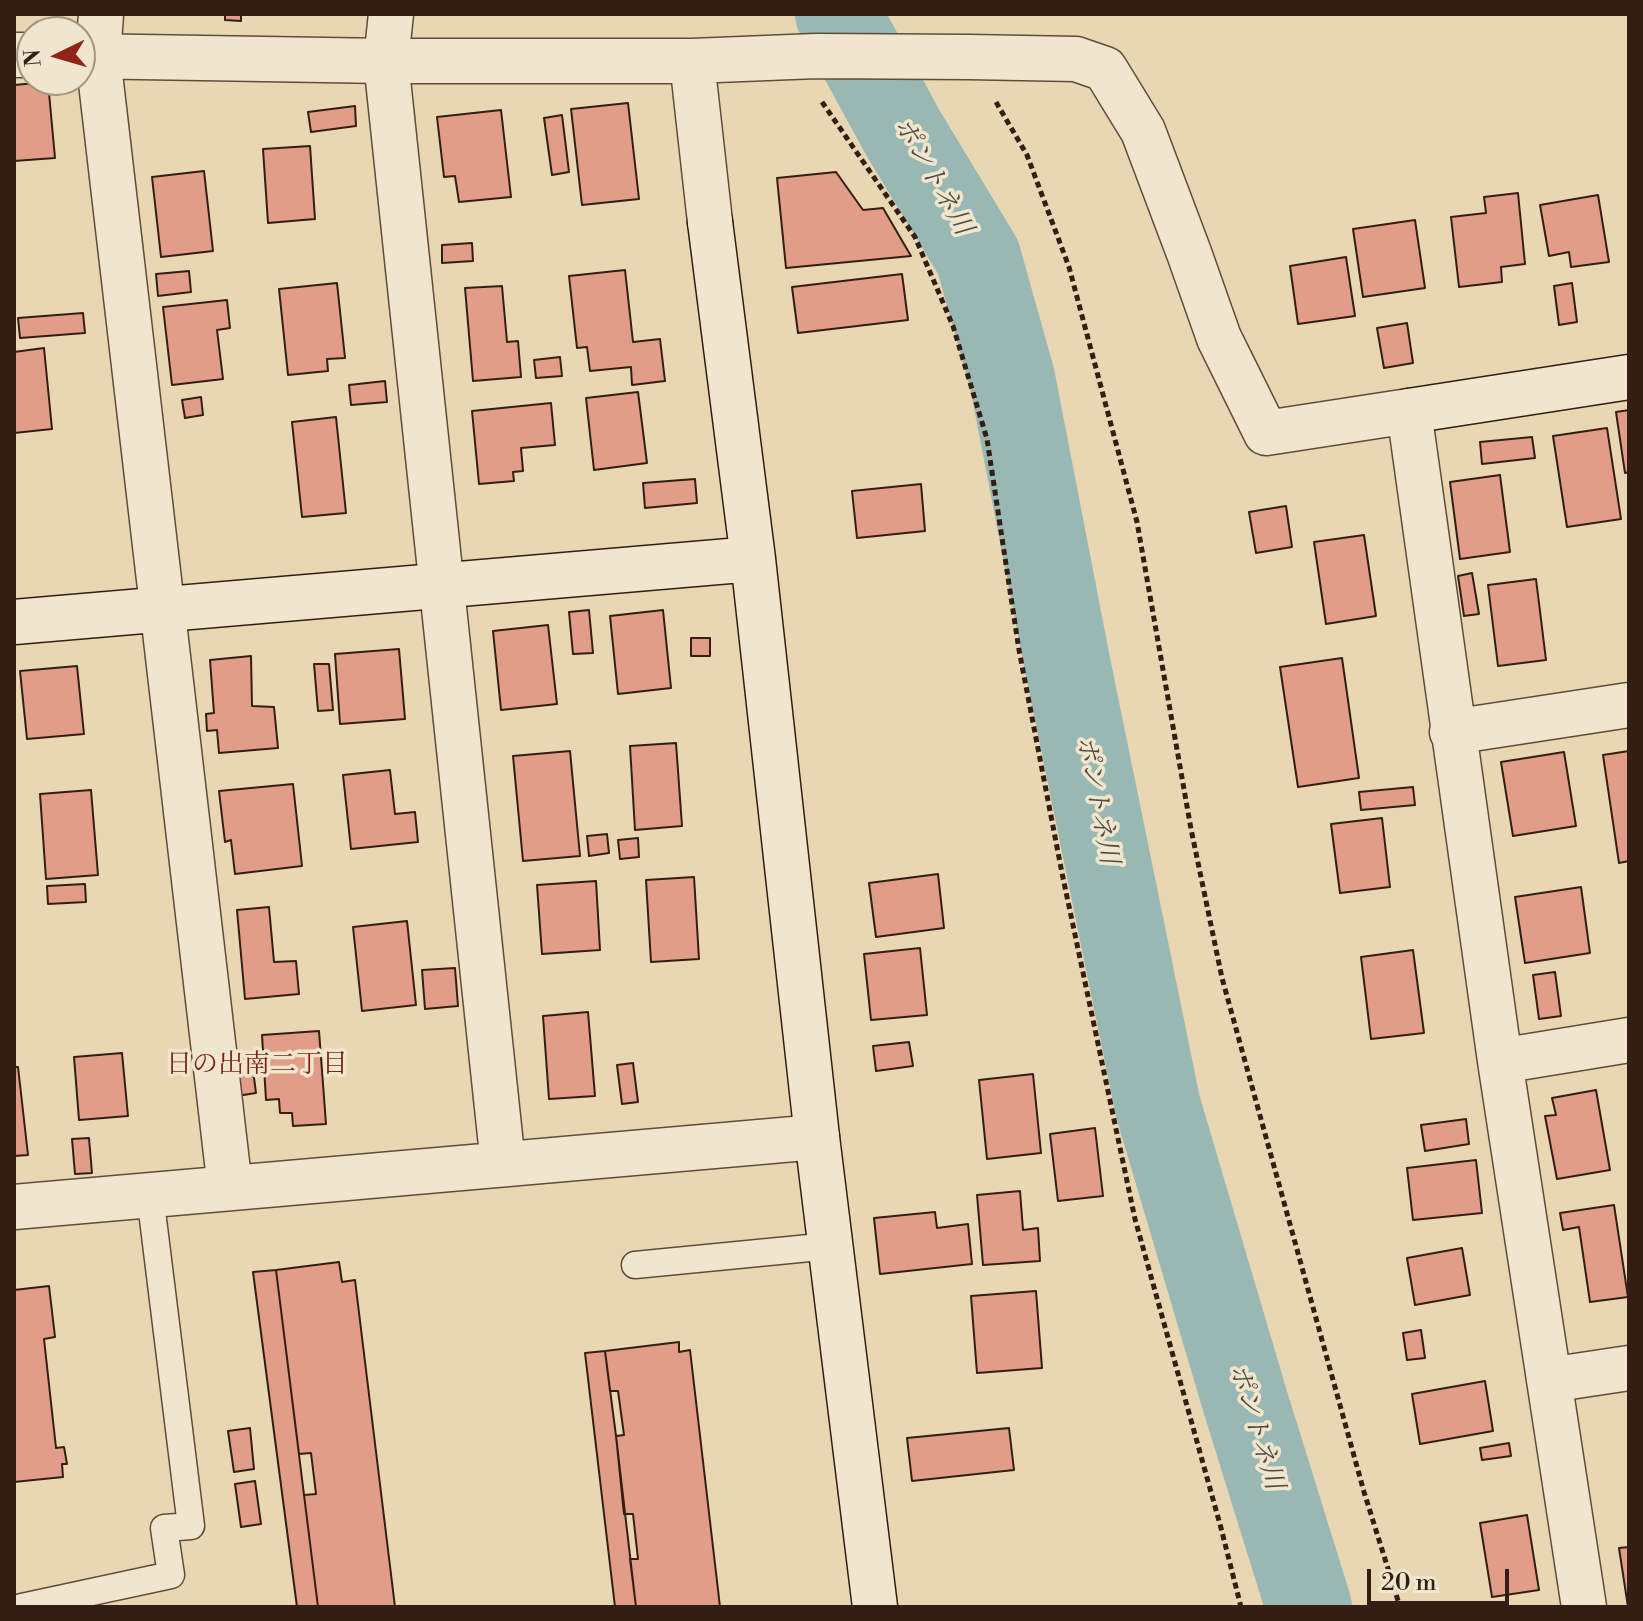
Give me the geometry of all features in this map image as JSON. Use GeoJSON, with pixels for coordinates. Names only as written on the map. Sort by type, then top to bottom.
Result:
{"type":"FeatureCollection","features":[{"type":"Feature","properties":{"kind":"street"},"geometry":{"type":"LineString","coordinates":[[391,14],[386,61],[503,1164]]}},
{"type":"Feature","properties":{"kind":"street"},"geometry":{"type":"LineString","coordinates":[[96,56],[386,61],[692,61],[955,56],[1076,59],[1105,69],[1143,131],[1219,338],[1266,433],[1629,377]]}},
{"type":"Feature","properties":{"kind":"street"},"geometry":{"type":"LineString","coordinates":[[692,61],[875,1607]]}},
{"type":"Feature","properties":{"kind":"street"},"geometry":{"type":"LineString","coordinates":[[94,96],[162,609],[230,1188]]}},
{"type":"Feature","properties":{"kind":"street"},"geometry":{"type":"LineString","coordinates":[[1409,411],[1500,1061],[1584,1607]]}},
{"type":"Feature","properties":{"kind":"street"},"geometry":{"type":"LineString","coordinates":[[14,622],[753,559]]}},
{"type":"Feature","properties":{"kind":"street"},"geometry":{"type":"LineString","coordinates":[[1452,732],[1629,705]]}},
{"type":"Feature","properties":{"kind":"street"},"geometry":{"type":"LineString","coordinates":[[1500,1061],[1629,1040]]}},
{"type":"Feature","properties":{"kind":"street"},"geometry":{"type":"LineString","coordinates":[[14,1207],[817,1137]]}},
{"type":"Feature","properties":{"kind":"street"},"geometry":{"type":"LineString","coordinates":[[1549,1380],[1629,1368]]}},
{"type":"Feature","properties":{"kind":"lane"},"geometry":{"type":"LineString","coordinates":[[22,1607],[171,1575],[164,1528],[191,1526],[150,1195]]}},
{"type":"Feature","properties":{"kind":"lane"},"geometry":{"type":"LineString","coordinates":[[635,1265],[830,1246]]}},
{"type":"Feature","properties":{"kind":"path"},"geometry":{"type":"LineString","coordinates":[[955,56],[1027,155],[1069,267],[1137,522],[1191,829],[1222,978],[1364,1492],[1400,1607]]}},
{"type":"Feature","properties":{"kind":"path"},"geometry":{"type":"LineString","coordinates":[[804,57],[915,237],[953,326],[987,439],[1022,665],[1135,1219],[1241,1607]]}},
{"type":"Feature","properties":{"kind":"building"},"geometry":{"type":"Polygon","coordinates":[[[225,14],[241,14],[241,21],[225,20],[225,14]]]}},
{"type":"Feature","properties":{"kind":"building"},"geometry":{"type":"Polygon","coordinates":[[[14,85],[16,96],[49,96],[55,158],[14,161],[14,85]]]}},
{"type":"Feature","properties":{"kind":"building"},"geometry":{"type":"Polygon","coordinates":[[[628,103],[639,199],[582,205],[571,109],[628,103]]]}},
{"type":"Feature","properties":{"kind":"building"},"geometry":{"type":"Polygon","coordinates":[[[355,106],[356,126],[311,132],[308,112],[355,106]]]}},
{"type":"Feature","properties":{"kind":"building"},"geometry":{"type":"Polygon","coordinates":[[[501,110],[511,197],[459,202],[455,176],[444,177],[437,117],[501,110]]]}},
{"type":"Feature","properties":{"kind":"building"},"geometry":{"type":"Polygon","coordinates":[[[562,115],[569,172],[552,175],[544,118],[562,115]]]}},
{"type":"Feature","properties":{"kind":"building"},"geometry":{"type":"Polygon","coordinates":[[[310,146],[315,219],[268,223],[263,149],[310,146]]]}},
{"type":"Feature","properties":{"kind":"building"},"geometry":{"type":"Polygon","coordinates":[[[204,171],[213,251],[161,257],[152,177],[204,171]]]}},
{"type":"Feature","properties":{"kind":"building"},"geometry":{"type":"Polygon","coordinates":[[[836,172],[863,210],[883,208],[911,256],[786,268],[777,178],[836,172]]]}},
{"type":"Feature","properties":{"kind":"building"},"geometry":{"type":"Polygon","coordinates":[[[1518,193],[1525,264],[1501,267],[1502,282],[1459,287],[1451,217],[1486,213],[1484,197],[1518,193]]]}},
{"type":"Feature","properties":{"kind":"building"},"geometry":{"type":"Polygon","coordinates":[[[1598,195],[1609,262],[1571,267],[1569,252],[1549,256],[1540,205],[1598,195]]]}},
{"type":"Feature","properties":{"kind":"building"},"geometry":{"type":"Polygon","coordinates":[[[1415,220],[1425,288],[1363,297],[1353,229],[1415,220]]]}},
{"type":"Feature","properties":{"kind":"building"},"geometry":{"type":"Polygon","coordinates":[[[472,243],[473,261],[442,263],[442,245],[472,243]]]}},
{"type":"Feature","properties":{"kind":"building"},"geometry":{"type":"Polygon","coordinates":[[[1346,257],[1355,316],[1298,324],[1290,266],[1346,257]]]}},
{"type":"Feature","properties":{"kind":"building"},"geometry":{"type":"Polygon","coordinates":[[[625,270],[633,342],[660,339],[665,381],[632,385],[631,367],[590,371],[587,347],[577,348],[569,276],[625,270]]]}},
{"type":"Feature","properties":{"kind":"building"},"geometry":{"type":"Polygon","coordinates":[[[189,271],[191,292],[158,296],[156,274],[189,271]]]}},
{"type":"Feature","properties":{"kind":"building"},"geometry":{"type":"Polygon","coordinates":[[[902,274],[908,320],[798,333],[792,287],[902,274]]]}},
{"type":"Feature","properties":{"kind":"building"},"geometry":{"type":"Polygon","coordinates":[[[337,283],[345,358],[327,359],[328,371],[288,375],[279,289],[337,283]]]}},
{"type":"Feature","properties":{"kind":"building"},"geometry":{"type":"Polygon","coordinates":[[[1572,283],[1577,322],[1559,325],[1554,286],[1572,283]]]}},
{"type":"Feature","properties":{"kind":"building"},"geometry":{"type":"Polygon","coordinates":[[[502,286],[507,342],[518,341],[521,377],[473,381],[465,288],[502,286]]]}},
{"type":"Feature","properties":{"kind":"building"},"geometry":{"type":"Polygon","coordinates":[[[227,300],[230,328],[217,330],[223,379],[172,385],[163,307],[227,300]]]}},
{"type":"Feature","properties":{"kind":"building"},"geometry":{"type":"Polygon","coordinates":[[[83,313],[85,333],[20,338],[18,318],[83,313]]]}},
{"type":"Feature","properties":{"kind":"building"},"geometry":{"type":"Polygon","coordinates":[[[1407,323],[1413,363],[1384,368],[1377,328],[1407,323]]]}},
{"type":"Feature","properties":{"kind":"building"},"geometry":{"type":"Polygon","coordinates":[[[44,348],[52,429],[14,433],[14,352],[44,348]]]}},
{"type":"Feature","properties":{"kind":"building"},"geometry":{"type":"Polygon","coordinates":[[[560,357],[562,376],[536,378],[534,360],[560,357]]]}},
{"type":"Feature","properties":{"kind":"building"},"geometry":{"type":"Polygon","coordinates":[[[385,381],[387,402],[351,405],[349,385],[385,381]]]}},
{"type":"Feature","properties":{"kind":"building"},"geometry":{"type":"Polygon","coordinates":[[[638,392],[647,463],[594,470],[586,398],[638,392]]]}},
{"type":"Feature","properties":{"kind":"building"},"geometry":{"type":"Polygon","coordinates":[[[201,397],[203,415],[185,418],[182,400],[201,397]]]}},
{"type":"Feature","properties":{"kind":"building"},"geometry":{"type":"Polygon","coordinates":[[[551,403],[555,445],[521,448],[523,471],[513,472],[514,481],[479,484],[472,411],[551,403]]]}},
{"type":"Feature","properties":{"kind":"building"},"geometry":{"type":"Polygon","coordinates":[[[1629,410],[1629,472],[1625,473],[1616,412],[1629,410]]]}},
{"type":"Feature","properties":{"kind":"building"},"geometry":{"type":"Polygon","coordinates":[[[336,417],[346,513],[302,517],[292,422],[336,417]]]}},
{"type":"Feature","properties":{"kind":"building"},"geometry":{"type":"Polygon","coordinates":[[[1607,428],[1621,519],[1567,527],[1553,436],[1607,428]]]}},
{"type":"Feature","properties":{"kind":"building"},"geometry":{"type":"Polygon","coordinates":[[[1532,437],[1535,458],[1482,464],[1480,442],[1532,437]]]}},
{"type":"Feature","properties":{"kind":"building"},"geometry":{"type":"Polygon","coordinates":[[[1500,475],[1510,552],[1460,559],[1450,482],[1500,475]]]}},
{"type":"Feature","properties":{"kind":"building"},"geometry":{"type":"Polygon","coordinates":[[[695,479],[697,503],[645,508],[643,483],[695,479]]]}},
{"type":"Feature","properties":{"kind":"building"},"geometry":{"type":"Polygon","coordinates":[[[921,484],[925,531],[857,538],[852,491],[921,484]]]}},
{"type":"Feature","properties":{"kind":"building"},"geometry":{"type":"Polygon","coordinates":[[[1286,506],[1292,547],[1256,553],[1249,512],[1286,506]]]}},
{"type":"Feature","properties":{"kind":"building"},"geometry":{"type":"Polygon","coordinates":[[[1364,535],[1376,616],[1326,624],[1314,542],[1364,535]]]}},
{"type":"Feature","properties":{"kind":"building"},"geometry":{"type":"Polygon","coordinates":[[[1472,573],[1479,614],[1464,616],[1458,576],[1472,573]]]}},
{"type":"Feature","properties":{"kind":"building"},"geometry":{"type":"Polygon","coordinates":[[[1536,579],[1546,660],[1498,666],[1488,585],[1536,579]]]}},
{"type":"Feature","properties":{"kind":"building"},"geometry":{"type":"Polygon","coordinates":[[[589,610],[593,653],[573,654],[569,612],[589,610]]]}},
{"type":"Feature","properties":{"kind":"building"},"geometry":{"type":"Polygon","coordinates":[[[663,610],[671,688],[618,694],[610,616],[663,610]]]}},
{"type":"Feature","properties":{"kind":"building"},"geometry":{"type":"Polygon","coordinates":[[[548,625],[557,704],[501,710],[493,631],[548,625]]]}},
{"type":"Feature","properties":{"kind":"building"},"geometry":{"type":"Polygon","coordinates":[[[691,638],[710,638],[710,656],[691,656],[691,638]]]}},
{"type":"Feature","properties":{"kind":"building"},"geometry":{"type":"Polygon","coordinates":[[[399,649],[405,719],[340,724],[335,654],[399,649]]]}},
{"type":"Feature","properties":{"kind":"building"},"geometry":{"type":"Polygon","coordinates":[[[251,656],[252,706],[274,707],[278,748],[219,753],[217,730],[207,731],[206,714],[214,713],[210,660],[251,656]]]}},
{"type":"Feature","properties":{"kind":"building"},"geometry":{"type":"Polygon","coordinates":[[[1342,658],[1359,778],[1298,787],[1280,667],[1342,658]]]}},
{"type":"Feature","properties":{"kind":"building"},"geometry":{"type":"Polygon","coordinates":[[[314,664],[329,664],[333,710],[318,711],[314,664]]]}},
{"type":"Feature","properties":{"kind":"building"},"geometry":{"type":"Polygon","coordinates":[[[77,666],[84,734],[27,739],[20,671],[77,666]]]}},
{"type":"Feature","properties":{"kind":"building"},"geometry":{"type":"Polygon","coordinates":[[[676,743],[682,826],[635,830],[630,746],[676,743]]]}},
{"type":"Feature","properties":{"kind":"building"},"geometry":{"type":"Polygon","coordinates":[[[570,751],[580,856],[523,861],[513,756],[570,751]]]}},
{"type":"Feature","properties":{"kind":"building"},"geometry":{"type":"Polygon","coordinates":[[[1629,751],[1629,861],[1619,863],[1603,755],[1629,751]]]}},
{"type":"Feature","properties":{"kind":"building"},"geometry":{"type":"Polygon","coordinates":[[[1564,752],[1576,826],[1513,836],[1501,762],[1564,752]]]}},
{"type":"Feature","properties":{"kind":"building"},"geometry":{"type":"Polygon","coordinates":[[[390,770],[395,814],[415,812],[418,842],[351,849],[343,775],[390,770]]]}},
{"type":"Feature","properties":{"kind":"building"},"geometry":{"type":"Polygon","coordinates":[[[293,784],[302,866],[235,874],[231,840],[225,842],[219,791],[293,784]]]}},
{"type":"Feature","properties":{"kind":"building"},"geometry":{"type":"Polygon","coordinates":[[[1413,787],[1415,805],[1361,810],[1359,792],[1413,787]]]}},
{"type":"Feature","properties":{"kind":"building"},"geometry":{"type":"Polygon","coordinates":[[[91,790],[98,875],[46,879],[40,794],[91,790]]]}},
{"type":"Feature","properties":{"kind":"building"},"geometry":{"type":"Polygon","coordinates":[[[1382,818],[1390,887],[1340,893],[1331,824],[1382,818]]]}},
{"type":"Feature","properties":{"kind":"building"},"geometry":{"type":"Polygon","coordinates":[[[607,834],[609,853],[589,856],[587,836],[607,834]]]}},
{"type":"Feature","properties":{"kind":"building"},"geometry":{"type":"Polygon","coordinates":[[[638,838],[639,857],[620,859],[618,840],[638,838]]]}},
{"type":"Feature","properties":{"kind":"building"},"geometry":{"type":"Polygon","coordinates":[[[938,874],[944,928],[876,937],[869,883],[938,874]]]}},
{"type":"Feature","properties":{"kind":"building"},"geometry":{"type":"Polygon","coordinates":[[[694,877],[699,959],[651,962],[646,880],[694,877]]]}},
{"type":"Feature","properties":{"kind":"building"},"geometry":{"type":"Polygon","coordinates":[[[596,881],[600,950],[542,954],[537,885],[596,881]]]}},
{"type":"Feature","properties":{"kind":"building"},"geometry":{"type":"Polygon","coordinates":[[[85,884],[86,902],[48,904],[47,886],[85,884]]]}},
{"type":"Feature","properties":{"kind":"building"},"geometry":{"type":"Polygon","coordinates":[[[1581,887],[1590,953],[1525,963],[1515,897],[1581,887]]]}},
{"type":"Feature","properties":{"kind":"building"},"geometry":{"type":"Polygon","coordinates":[[[269,907],[274,962],[296,961],[299,994],[245,999],[237,910],[269,907]]]}},
{"type":"Feature","properties":{"kind":"building"},"geometry":{"type":"Polygon","coordinates":[[[407,921],[416,1005],[362,1011],[353,927],[407,921]]]}},
{"type":"Feature","properties":{"kind":"building"},"geometry":{"type":"Polygon","coordinates":[[[920,948],[927,1015],[871,1020],[864,954],[920,948]]]}},
{"type":"Feature","properties":{"kind":"building"},"geometry":{"type":"Polygon","coordinates":[[[1413,950],[1424,1033],[1371,1039],[1361,957],[1413,950]]]}},
{"type":"Feature","properties":{"kind":"building"},"geometry":{"type":"Polygon","coordinates":[[[455,968],[458,1006],[425,1009],[422,970],[455,968]]]}},
{"type":"Feature","properties":{"kind":"building"},"geometry":{"type":"Polygon","coordinates":[[[1555,972],[1561,1016],[1539,1019],[1533,975],[1555,972]]]}},
{"type":"Feature","properties":{"kind":"building"},"geometry":{"type":"Polygon","coordinates":[[[588,1012],[595,1096],[549,1099],[543,1016],[588,1012]]]}},
{"type":"Feature","properties":{"kind":"building"},"geometry":{"type":"Polygon","coordinates":[[[319,1031],[326,1124],[293,1126],[292,1113],[280,1113],[279,1099],[266,1100],[262,1035],[319,1031]]]}},
{"type":"Feature","properties":{"kind":"building"},"geometry":{"type":"Polygon","coordinates":[[[909,1042],[913,1066],[876,1071],[873,1046],[909,1042]]]}},
{"type":"Feature","properties":{"kind":"building"},"geometry":{"type":"Polygon","coordinates":[[[122,1053],[128,1116],[79,1120],[74,1057],[122,1053]]]}},
{"type":"Feature","properties":{"kind":"building"},"geometry":{"type":"Polygon","coordinates":[[[251,1055],[256,1093],[237,1096],[232,1058],[251,1055]]]}},
{"type":"Feature","properties":{"kind":"building"},"geometry":{"type":"Polygon","coordinates":[[[633,1063],[638,1102],[622,1104],[617,1065],[633,1063]]]}},
{"type":"Feature","properties":{"kind":"building"},"geometry":{"type":"Polygon","coordinates":[[[14,1067],[18,1067],[28,1155],[14,1156],[14,1067]]]}},
{"type":"Feature","properties":{"kind":"building"},"geometry":{"type":"Polygon","coordinates":[[[1033,1074],[1041,1153],[987,1159],[979,1080],[1033,1074]]]}},
{"type":"Feature","properties":{"kind":"building"},"geometry":{"type":"Polygon","coordinates":[[[1596,1090],[1610,1170],[1557,1179],[1545,1116],[1556,1115],[1552,1098],[1596,1090]]]}},
{"type":"Feature","properties":{"kind":"building"},"geometry":{"type":"Polygon","coordinates":[[[1466,1119],[1469,1144],[1425,1151],[1421,1125],[1466,1119]]]}},
{"type":"Feature","properties":{"kind":"building"},"geometry":{"type":"Polygon","coordinates":[[[1095,1128],[1103,1196],[1058,1201],[1050,1134],[1095,1128]]]}},
{"type":"Feature","properties":{"kind":"building"},"geometry":{"type":"Polygon","coordinates":[[[89,1138],[92,1173],[75,1174],[72,1139],[89,1138]]]}},
{"type":"Feature","properties":{"kind":"building"},"geometry":{"type":"Polygon","coordinates":[[[1476,1160],[1482,1213],[1413,1220],[1407,1168],[1476,1160]]]}},
{"type":"Feature","properties":{"kind":"building"},"geometry":{"type":"Polygon","coordinates":[[[1020,1191],[1023,1230],[1038,1228],[1040,1261],[983,1265],[977,1195],[1020,1191]]]}},
{"type":"Feature","properties":{"kind":"building"},"geometry":{"type":"Polygon","coordinates":[[[1614,1205],[1628,1297],[1590,1302],[1579,1227],[1563,1230],[1560,1213],[1614,1205]]]}},
{"type":"Feature","properties":{"kind":"building"},"geometry":{"type":"Polygon","coordinates":[[[935,1212],[937,1228],[968,1224],[972,1264],[880,1274],[874,1218],[935,1212]]]}},
{"type":"Feature","properties":{"kind":"building"},"geometry":{"type":"Polygon","coordinates":[[[1462,1248],[1470,1295],[1415,1305],[1407,1258],[1462,1248]]]}},
{"type":"Feature","properties":{"kind":"building"},"geometry":{"type":"Polygon","coordinates":[[[339,1262],[342,1282],[355,1280],[395,1607],[318,1607],[304,1495],[316,1494],[311,1453],[299,1454],[276,1270],[339,1262]]]}},
{"type":"Feature","properties":{"kind":"building"},"geometry":{"type":"Polygon","coordinates":[[[276,1270],[318,1607],[297,1607],[253,1272],[276,1270]]]}},
{"type":"Feature","properties":{"kind":"building"},"geometry":{"type":"Polygon","coordinates":[[[49,1286],[55,1337],[44,1339],[56,1448],[64,1447],[67,1464],[62,1464],[63,1477],[14,1482],[14,1290],[49,1286]]]}},
{"type":"Feature","properties":{"kind":"building"},"geometry":{"type":"Polygon","coordinates":[[[1036,1291],[1042,1368],[977,1373],[971,1296],[1036,1291]]]}},
{"type":"Feature","properties":{"kind":"building"},"geometry":{"type":"Polygon","coordinates":[[[1421,1330],[1425,1358],[1407,1360],[1403,1333],[1421,1330]]]}},
{"type":"Feature","properties":{"kind":"building"},"geometry":{"type":"Polygon","coordinates":[[[679,1342],[679,1352],[690,1350],[720,1607],[636,1607],[630,1559],[638,1559],[633,1514],[624,1514],[616,1436],[624,1435],[618,1391],[610,1391],[605,1351],[679,1342]]]}},
{"type":"Feature","properties":{"kind":"building"},"geometry":{"type":"Polygon","coordinates":[[[605,1351],[636,1607],[615,1607],[585,1353],[605,1351]]]}},
{"type":"Feature","properties":{"kind":"building"},"geometry":{"type":"Polygon","coordinates":[[[1485,1381],[1493,1431],[1420,1444],[1412,1394],[1485,1381]]]}},
{"type":"Feature","properties":{"kind":"building"},"geometry":{"type":"Polygon","coordinates":[[[250,1428],[254,1469],[234,1472],[228,1431],[250,1428]]]}},
{"type":"Feature","properties":{"kind":"building"},"geometry":{"type":"Polygon","coordinates":[[[1009,1428],[1014,1470],[912,1481],[907,1438],[1009,1428]]]}},
{"type":"Feature","properties":{"kind":"building"},"geometry":{"type":"Polygon","coordinates":[[[1509,1443],[1511,1456],[1482,1460],[1480,1448],[1509,1443]]]}},
{"type":"Feature","properties":{"kind":"building"},"geometry":{"type":"Polygon","coordinates":[[[255,1481],[261,1524],[241,1527],[235,1484],[255,1481]]]}},
{"type":"Feature","properties":{"kind":"building"},"geometry":{"type":"Polygon","coordinates":[[[1527,1515],[1539,1590],[1492,1597],[1480,1523],[1527,1515]]]}},
{"type":"Feature","properties":{"kind":"building"},"geometry":{"type":"Polygon","coordinates":[[[1629,1547],[1629,1607],[1628,1607],[1619,1548],[1629,1547]]]}},
{"type":"Feature","properties":{"kind":"waterway","name":"ポントネ川"},"geometry":{"type":"LineString","coordinates":[[838,14],[903,133],[978,257],[1012,378],[1158,1107],[1309,1607]]}},
{"type":"Feature","properties":{"kind":"district","name":"日の出南二丁目"},"geometry":{"type":"Point","coordinates":[257,1066]}}]}
